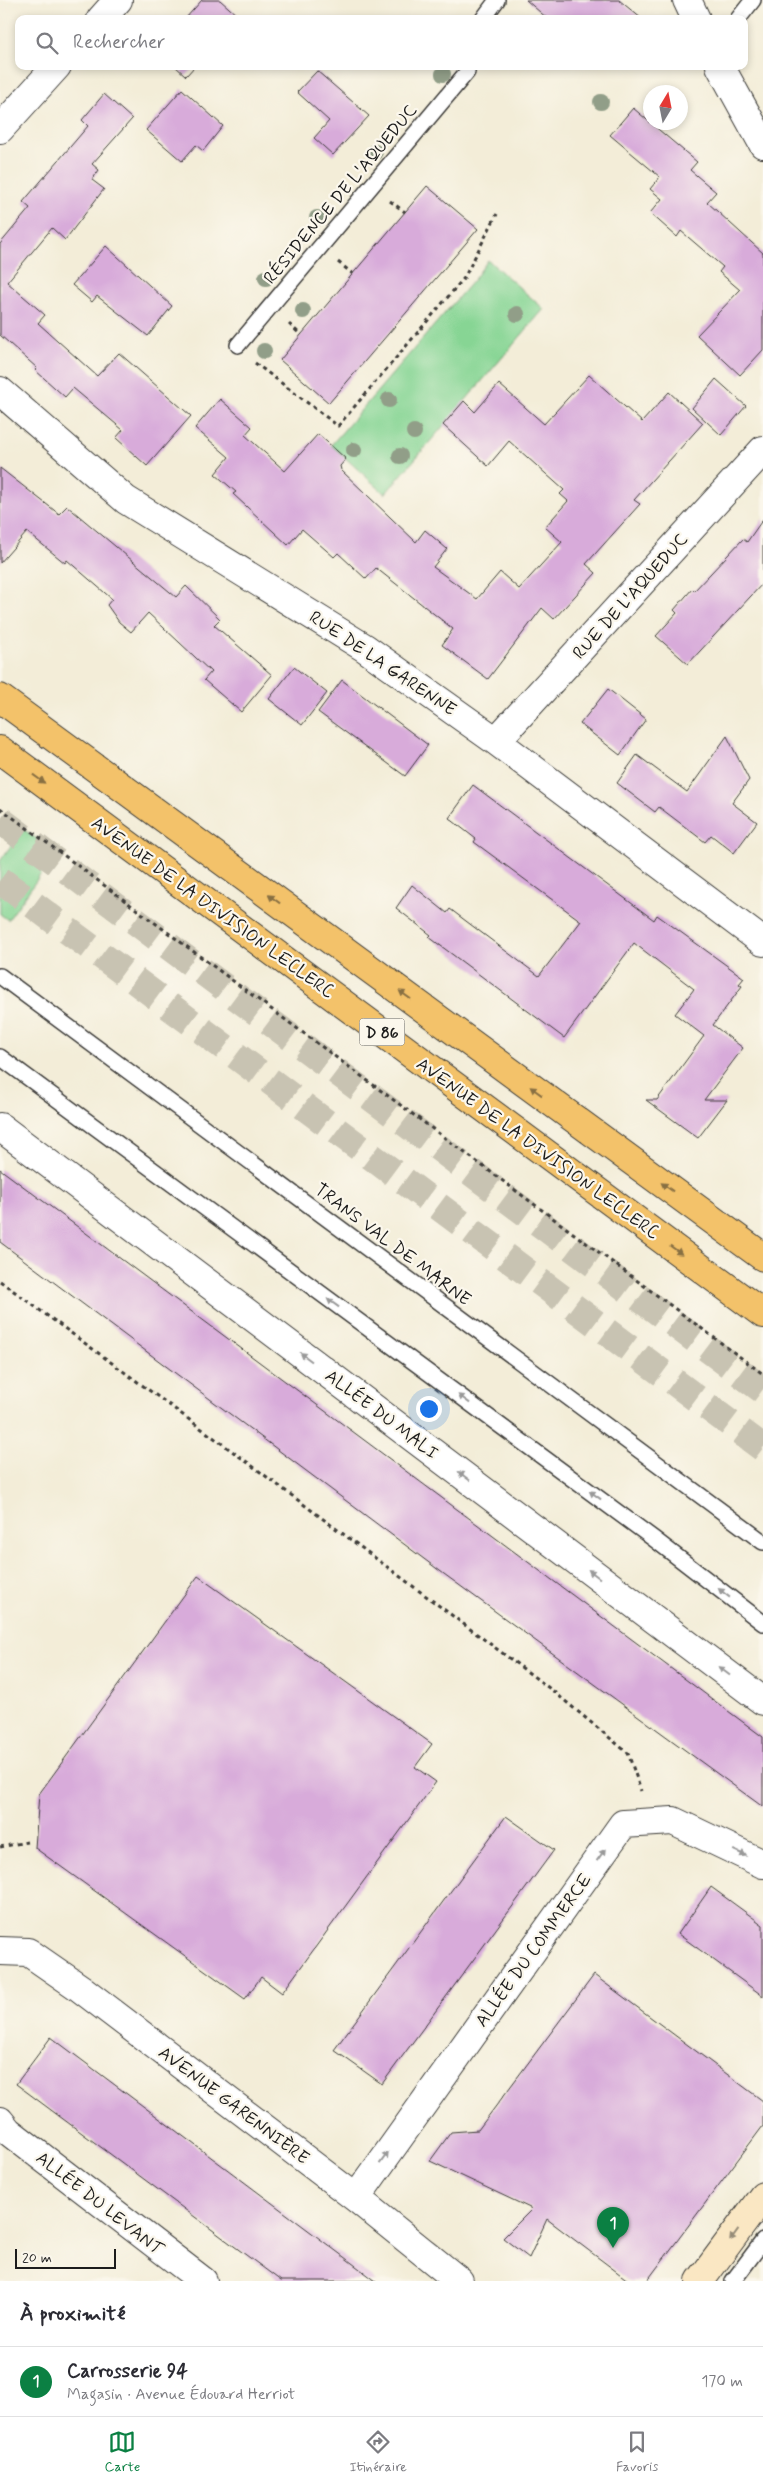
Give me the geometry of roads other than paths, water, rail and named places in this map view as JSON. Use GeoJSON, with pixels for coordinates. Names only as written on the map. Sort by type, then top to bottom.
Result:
{"type":"FeatureCollection","features":[{"type":"Feature","properties":{"kind":"main road","name":"D 86"},"geometry":{"type":"LineString","coordinates":[[0,698],[763,1257]]}},
{"type":"Feature","properties":{"kind":"main road","name":"AVENUE DE LA DIVISION LECLERC"},"geometry":{"type":"LineString","coordinates":[[0,750],[763,1314]]}},
{"type":"Feature","properties":{"kind":"street"},"geometry":{"type":"LineString","coordinates":[[105,15],[118,0]]}},
{"type":"Feature","properties":{"kind":"street"},"geometry":{"type":"LineString","coordinates":[[687,0],[694,15]]}},
{"type":"Feature","properties":{"kind":"street"},"geometry":{"type":"LineString","coordinates":[[0,129],[53,70]]}},
{"type":"Feature","properties":{"kind":"street"},"geometry":{"type":"LineString","coordinates":[[722,70],[763,144]]}},
{"type":"Feature","properties":{"kind":"street","name":"RUE DE LA GARENNE"},"geometry":{"type":"LineString","coordinates":[[0,391],[126,500],[365,648],[496,741],[763,942]]}},
{"type":"Feature","properties":{"kind":"street","name":"RUE DE L'AQUEDUC"},"geometry":{"type":"LineString","coordinates":[[496,741],[763,450]]}},
{"type":"Feature","properties":{"kind":"street","name":"ALLÉE DU MALI"},"geometry":{"type":"LineString","coordinates":[[0,1127],[763,1701]]}},
{"type":"Feature","properties":{"kind":"street","name":"ALLÉE DU COMMERCE"},"geometry":{"type":"LineString","coordinates":[[356,2198],[623,1824],[673,1822],[763,1864]]}},
{"type":"Feature","properties":{"kind":"street","name":"AVENUE GARENNIÈRE"},"geometry":{"type":"LineString","coordinates":[[0,1951],[28,1952],[80,1988],[356,2198],[459,2281]]}},
{"type":"Feature","properties":{"kind":"street","name":"ALLÉE DU LEVANT"},"geometry":{"type":"LineString","coordinates":[[0,2120],[8,2131],[203,2281]]}},
{"type":"Feature","properties":{"kind":"street"},"geometry":{"type":"LineString","coordinates":[[700,2281],[763,2196]]}},
{"type":"Feature","properties":{"kind":"lane"},"geometry":{"type":"LineString","coordinates":[[486,15],[497,0]]}},
{"type":"Feature","properties":{"kind":"lane"},"geometry":{"type":"LineString","coordinates":[[741,15],[752,0]]}},
{"type":"Feature","properties":{"kind":"lane","name":"RÉSIDENCE DE L'AQUEDUC"},"geometry":{"type":"LineString","coordinates":[[238,345],[411,141],[467,70]]}},
{"type":"Feature","properties":{"kind":"lane","name":"TRANS VAL DE MARNE"},"geometry":{"type":"LineString","coordinates":[[0,976],[763,1542]]}},
{"type":"Feature","properties":{"kind":"lane"},"geometry":{"type":"LineString","coordinates":[[0,1057],[646,1534],[763,1623]]}},
{"type":"Feature","properties":{"kind":"lane"},"geometry":{"type":"LineString","coordinates":[[733,2281],[763,2241]]}},
{"type":"Feature","properties":{"kind":"tunnel"},"geometry":{"type":"LineString","coordinates":[[0,820],[763,1390]]}},
{"type":"Feature","properties":{"kind":"tunnel"},"geometry":{"type":"LineString","coordinates":[[0,880],[763,1448]]}},
{"type":"Feature","properties":{"kind":"place","name":"Carrosserie 94"},"geometry":{"type":"Point","coordinates":[613,2248]}}]}
